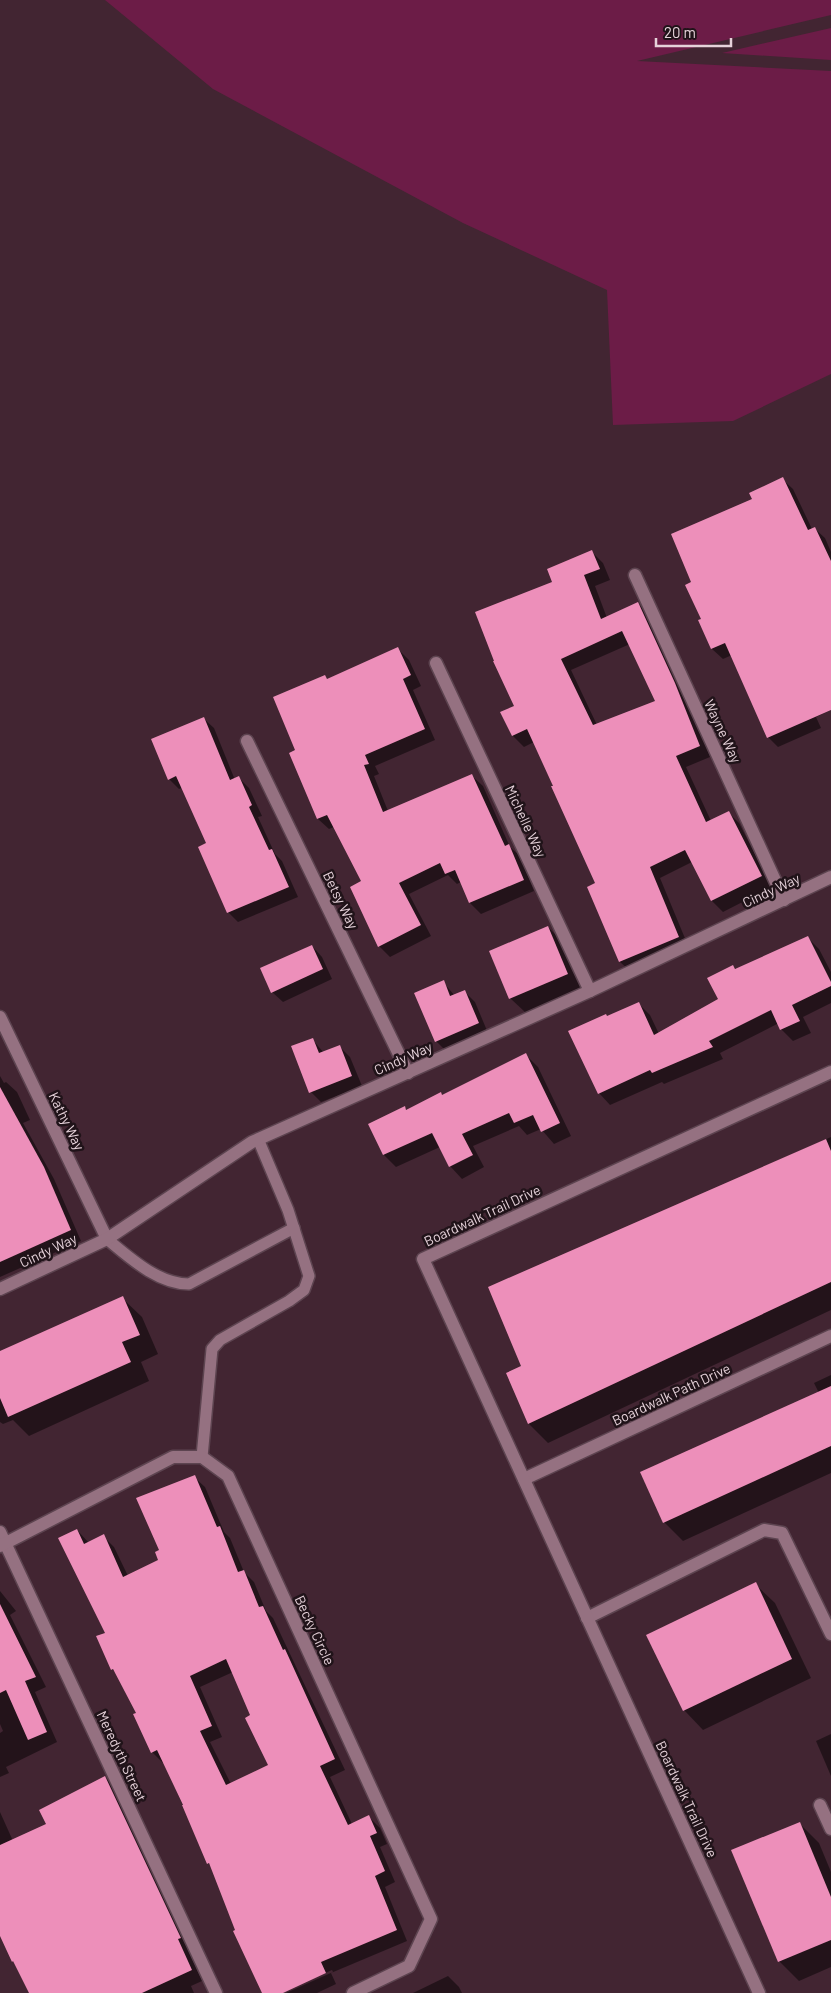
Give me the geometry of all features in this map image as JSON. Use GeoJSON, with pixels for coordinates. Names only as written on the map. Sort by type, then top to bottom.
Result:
{"type":"FeatureCollection","features":[{"type":"Feature","properties":{"kind":"street","name":"Wayne Way"},"geometry":{"type":"LineString","coordinates":[[635,575],[784,900]]}},
{"type":"Feature","properties":{"kind":"street","name":"Michelle Way"},"geometry":{"type":"LineString","coordinates":[[436,663],[590,991]]}},
{"type":"Feature","properties":{"kind":"street","name":"Betsy Way"},"geometry":{"type":"LineString","coordinates":[[247,741],[408,1072]]}},
{"type":"Feature","properties":{"kind":"street","name":"Cindy Way"},"geometry":{"type":"LineString","coordinates":[[0,1289],[107,1239],[258,1138],[590,991],[831,877]]}},
{"type":"Feature","properties":{"kind":"street","name":"Kathy Way"},"geometry":{"type":"LineString","coordinates":[[0,1017],[107,1239]]}},
{"type":"Feature","properties":{"kind":"street","name":"Boardwalk Trail Drive"},"geometry":{"type":"LineString","coordinates":[[759,1993],[422,1259],[831,1072]]}},
{"type":"Feature","properties":{"kind":"street","name":"Boardwalk Path Drive"},"geometry":{"type":"LineString","coordinates":[[524,1480],[831,1336]]}},
{"type":"Feature","properties":{"kind":"street"},"geometry":{"type":"LineString","coordinates":[[2,1540],[172,1457],[202,1457]]}},
{"type":"Feature","properties":{"kind":"street","name":"Becky Circle"},"geometry":{"type":"LineString","coordinates":[[202,1457],[228,1476],[431,1919],[409,1966],[353,1993]]}},
{"type":"Feature","properties":{"kind":"street"},"geometry":{"type":"LineString","coordinates":[[587,1618],[764,1530],[782,1533],[831,1634]]}},
{"type":"Feature","properties":{"kind":"street","name":"Meredyth Street"},"geometry":{"type":"LineString","coordinates":[[2,1540],[216,1993]]}},
{"type":"Feature","properties":{"kind":"street"},"geometry":{"type":"LineString","coordinates":[[820,1805],[831,1829]]}},
{"type":"Feature","properties":{"kind":"lane"},"geometry":{"type":"LineString","coordinates":[[202,1457],[212,1349],[220,1340],[289,1301],[304,1290],[309,1276],[294,1228],[258,1138]]}},
{"type":"Feature","properties":{"kind":"lane"},"geometry":{"type":"LineString","coordinates":[[107,1239],[140,1266],[177,1284],[189,1284],[294,1228]]}},
{"type":"Feature","properties":{"kind":"shaded area"},"geometry":{"type":"Polygon","coordinates":[[[105,0],[831,0],[831,15],[637,61],[831,71],[831,374],[733,421],[613,425],[607,290],[463,223],[213,89],[105,0]]]}},
{"type":"Feature","properties":{"kind":"shaded area"},"geometry":{"type":"Polygon","coordinates":[[[831,28],[831,60],[722,53],[831,28]]]}},
{"type":"Feature","properties":{"kind":"building"},"geometry":{"type":"Polygon","coordinates":[[[783,477],[808,530],[815,527],[831,561],[831,710],[767,738],[725,643],[711,649],[698,620],[701,619],[685,585],[691,582],[671,534],[752,499],[749,493],[783,477]]]}},
{"type":"Feature","properties":{"kind":"building"},"geometry":{"type":"Polygon","coordinates":[[[592,550],[600,569],[584,575],[601,619],[638,602],[675,683],[700,746],[676,756],[706,822],[729,811],[762,876],[711,901],[685,850],[650,867],[679,937],[619,962],[587,887],[595,883],[527,729],[512,736],[500,712],[514,706],[493,661],[475,612],[552,582],[547,569],[592,550]],[[622,631],[561,659],[593,725],[655,701],[622,631]]]}},
{"type":"Feature","properties":{"kind":"building"},"geometry":{"type":"Polygon","coordinates":[[[398,647],[411,675],[403,679],[425,729],[365,755],[369,764],[364,765],[383,812],[472,774],[505,846],[509,844],[524,880],[469,903],[455,870],[445,874],[440,863],[399,883],[421,925],[378,947],[350,887],[361,881],[327,815],[317,819],[289,753],[295,750],[273,697],[325,675],[327,679],[398,647]]]}},
{"type":"Feature","properties":{"kind":"building"},"geometry":{"type":"Polygon","coordinates":[[[204,717],[230,780],[239,776],[252,805],[249,807],[269,850],[272,849],[289,887],[227,913],[198,847],[206,843],[176,776],[168,780],[151,739],[204,717]]]}},
{"type":"Feature","properties":{"kind":"building"},"geometry":{"type":"Polygon","coordinates":[[[548,926],[568,974],[509,999],[489,951],[548,926]]]}},
{"type":"Feature","properties":{"kind":"building"},"geometry":{"type":"Polygon","coordinates":[[[808,936],[831,982],[831,986],[792,1005],[800,1021],[780,1030],[771,1010],[709,1041],[713,1047],[652,1073],[650,1070],[598,1094],[568,1031],[639,1002],[654,1035],[718,999],[707,978],[733,965],[735,969],[808,936]]]}},
{"type":"Feature","properties":{"kind":"building"},"geometry":{"type":"Polygon","coordinates":[[[312,945],[323,969],[271,993],[260,968],[312,945]]]}},
{"type":"Feature","properties":{"kind":"building"},"geometry":{"type":"Polygon","coordinates":[[[444,980],[450,996],[465,990],[479,1023],[435,1042],[414,993],[444,980]]]}},
{"type":"Feature","properties":{"kind":"building"},"geometry":{"type":"Polygon","coordinates":[[[313,1038],[319,1053],[340,1045],[352,1076],[309,1093],[291,1046],[313,1038]]]}},
{"type":"Feature","properties":{"kind":"building"},"geometry":{"type":"Polygon","coordinates":[[[526,1053],[560,1123],[541,1132],[533,1115],[514,1123],[509,1113],[462,1134],[473,1155],[449,1167],[432,1133],[383,1155],[368,1124],[405,1106],[406,1110],[441,1092],[442,1095],[526,1053]]]}},
{"type":"Feature","properties":{"kind":"building"},"geometry":{"type":"Polygon","coordinates":[[[0,1087],[44,1167],[71,1230],[0,1262],[0,1087]]]}},
{"type":"Feature","properties":{"kind":"building"},"geometry":{"type":"Polygon","coordinates":[[[826,1139],[831,1151],[831,1282],[528,1424],[506,1373],[521,1366],[488,1287],[826,1139]]]}},
{"type":"Feature","properties":{"kind":"building"},"geometry":{"type":"Polygon","coordinates":[[[123,1296],[140,1335],[122,1342],[131,1362],[8,1417],[0,1398],[0,1351],[123,1296]]]}},
{"type":"Feature","properties":{"kind":"building"},"geometry":{"type":"Polygon","coordinates":[[[831,1386],[831,1446],[663,1523],[640,1472],[831,1386]]]}},
{"type":"Feature","properties":{"kind":"building"},"geometry":{"type":"Polygon","coordinates":[[[195,1475],[217,1527],[220,1526],[238,1572],[244,1570],[259,1607],[263,1606],[283,1650],[285,1649],[335,1759],[320,1766],[348,1825],[369,1815],[377,1833],[370,1836],[385,1871],[375,1876],[397,1930],[321,1962],[326,1973],[283,1993],[262,1993],[233,1931],[235,1930],[209,1863],[207,1864],[183,1805],[157,1750],[151,1753],[133,1714],[136,1713],[113,1669],[111,1670],[96,1636],[105,1633],[58,1538],[77,1529],[84,1544],[104,1534],[123,1577],[158,1560],[155,1552],[159,1550],[136,1498],[195,1475]],[[226,1659],[190,1676],[212,1726],[200,1731],[226,1785],[268,1765],[245,1718],[250,1715],[226,1659]]]}},
{"type":"Feature","properties":{"kind":"building"},"geometry":{"type":"Polygon","coordinates":[[[756,1582],[792,1659],[683,1711],[646,1635],[756,1582]]]}},
{"type":"Feature","properties":{"kind":"building"},"geometry":{"type":"Polygon","coordinates":[[[0,1604],[36,1677],[25,1681],[47,1732],[28,1740],[6,1690],[0,1693],[0,1604]]]}},
{"type":"Feature","properties":{"kind":"building"},"geometry":{"type":"Polygon","coordinates":[[[105,1776],[181,1938],[178,1939],[192,1970],[142,1993],[29,1993],[0,1936],[0,1845],[46,1824],[39,1810],[105,1776]]]}},
{"type":"Feature","properties":{"kind":"building"},"geometry":{"type":"Polygon","coordinates":[[[800,1822],[831,1897],[831,1940],[778,1962],[731,1850],[800,1822]]]}}]}
